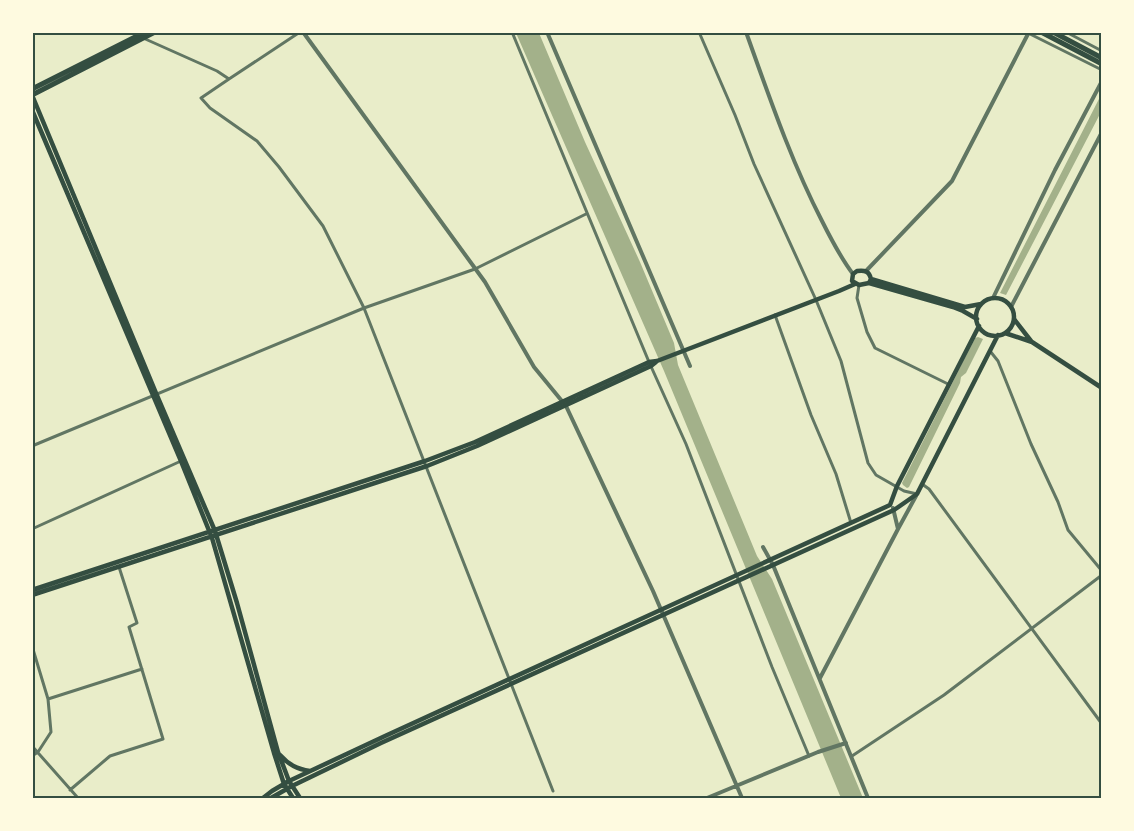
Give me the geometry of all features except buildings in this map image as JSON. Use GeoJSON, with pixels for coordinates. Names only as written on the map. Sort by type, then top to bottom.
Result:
{"type":"FeatureCollection","features":[{"type":"Feature","properties":{"kind":"main road"},"geometry":{"type":"LineString","coordinates":[[32,89],[142,36],[155,32]]}},
{"type":"Feature","properties":{"kind":"main road"},"geometry":{"type":"LineString","coordinates":[[1041,32],[1102,64]]}},
{"type":"Feature","properties":{"kind":"main road"},"geometry":{"type":"LineString","coordinates":[[1053,32],[1102,58]]}},
{"type":"Feature","properties":{"kind":"main road"},"geometry":{"type":"LineString","coordinates":[[142,36],[33,95],[181,461],[213,534],[285,787],[293,798]]}},
{"type":"Feature","properties":{"kind":"main road"},"geometry":{"type":"LineString","coordinates":[[32,110],[213,534],[237,603],[278,752],[291,784],[300,798]]}},
{"type":"Feature","properties":{"kind":"main road"},"geometry":{"type":"LineString","coordinates":[[857,284],[852,281],[853,274],[857,271],[870,273],[870,281]]}},
{"type":"Feature","properties":{"kind":"main road"},"geometry":{"type":"LineString","coordinates":[[870,281],[958,309],[976,319]]}},
{"type":"Feature","properties":{"kind":"main road"},"geometry":{"type":"LineString","coordinates":[[32,590],[213,534],[477,446],[657,361],[857,284],[870,281],[965,307],[981,304],[993,298],[1002,299],[1011,307],[1014,319],[1032,342]]}},
{"type":"Feature","properties":{"kind":"main road"},"geometry":{"type":"LineString","coordinates":[[981,304],[977,311],[976,319],[979,326],[988,334],[998,335],[1005,333],[1011,327],[1014,319]]}},
{"type":"Feature","properties":{"kind":"main road"},"geometry":{"type":"LineString","coordinates":[[662,611],[767,568],[772,562],[890,505],[897,486],[979,326]]}},
{"type":"Feature","properties":{"kind":"main road"},"geometry":{"type":"LineString","coordinates":[[1005,333],[1032,342],[1102,388]]}},
{"type":"Feature","properties":{"kind":"main road"},"geometry":{"type":"LineString","coordinates":[[263,798],[738,574],[765,562],[772,562],[894,510],[917,494],[998,335]]}},
{"type":"Feature","properties":{"kind":"main road"},"geometry":{"type":"LineString","coordinates":[[32,595],[213,534]]}},
{"type":"Feature","properties":{"kind":"main road"},"geometry":{"type":"LineString","coordinates":[[291,784],[311,771],[510,682]]}},
{"type":"Feature","properties":{"kind":"main road"},"geometry":{"type":"LineString","coordinates":[[278,752],[290,765],[311,771]]}},
{"type":"Feature","properties":{"kind":"main road"},"geometry":{"type":"LineString","coordinates":[[271,798],[285,787]]}},
{"type":"Feature","properties":{"kind":"street"},"geometry":{"type":"LineString","coordinates":[[131,32],[217,71],[229,79]]}},
{"type":"Feature","properties":{"kind":"street"},"geometry":{"type":"LineString","coordinates":[[553,791],[364,308],[323,226],[280,167],[257,141],[210,108],[201,98],[302,32],[475,268],[490,290],[534,367],[564,404],[662,611],[742,798]]}},
{"type":"Feature","properties":{"kind":"street"},"geometry":{"type":"LineString","coordinates":[[512,32],[586,214],[686,444],[809,756]]}},
{"type":"Feature","properties":{"kind":"street"},"geometry":{"type":"LineString","coordinates":[[547,32],[681,351],[690,366]]}},
{"type":"Feature","properties":{"kind":"street"},"geometry":{"type":"LineString","coordinates":[[699,32],[754,164],[816,300],[841,362],[868,463],[876,475],[904,491],[917,494],[820,678]]}},
{"type":"Feature","properties":{"kind":"street"},"geometry":{"type":"LineString","coordinates":[[746,32],[776,115],[809,196],[842,260],[853,274]]}},
{"type":"Feature","properties":{"kind":"street"},"geometry":{"type":"LineString","coordinates":[[1066,32],[1102,51]]}},
{"type":"Feature","properties":{"kind":"street"},"geometry":{"type":"LineString","coordinates":[[866,271],[952,181],[1028,33],[1102,70]]}},
{"type":"Feature","properties":{"kind":"street"},"geometry":{"type":"LineString","coordinates":[[993,298],[1102,81]]}},
{"type":"Feature","properties":{"kind":"street"},"geometry":{"type":"LineString","coordinates":[[1011,307],[1102,132]]}},
{"type":"Feature","properties":{"kind":"street"},"geometry":{"type":"LineString","coordinates":[[32,446],[364,308],[475,268],[586,214]]}},
{"type":"Feature","properties":{"kind":"street"},"geometry":{"type":"LineString","coordinates":[[857,284],[857,298],[874,348],[948,384]]}},
{"type":"Feature","properties":{"kind":"street"},"geometry":{"type":"LineString","coordinates":[[775,315],[811,416],[836,474],[851,523]]}},
{"type":"Feature","properties":{"kind":"street"},"geometry":{"type":"LineString","coordinates":[[852,756],[944,695],[1032,629],[1102,573],[1068,530],[998,361],[990,351]]}},
{"type":"Feature","properties":{"kind":"street"},"geometry":{"type":"LineString","coordinates":[[32,529],[181,461]]}},
{"type":"Feature","properties":{"kind":"street"},"geometry":{"type":"LineString","coordinates":[[922,484],[929,490],[1102,724]]}},
{"type":"Feature","properties":{"kind":"street"},"geometry":{"type":"LineString","coordinates":[[890,505],[894,510],[898,529]]}},
{"type":"Feature","properties":{"kind":"street"},"geometry":{"type":"LineString","coordinates":[[764,547],[772,562],[868,798]]}},
{"type":"Feature","properties":{"kind":"street"},"geometry":{"type":"LineString","coordinates":[[70,790],[110,756],[163,739],[129,627],[136,623],[119,567]]}},
{"type":"Feature","properties":{"kind":"street"},"geometry":{"type":"LineString","coordinates":[[32,646],[48,699],[52,732],[38,752],[32,756]]}},
{"type":"Feature","properties":{"kind":"street"},"geometry":{"type":"LineString","coordinates":[[48,699],[142,669]]}},
{"type":"Feature","properties":{"kind":"street"},"geometry":{"type":"LineString","coordinates":[[707,798],[818,752],[845,743]]}},
{"type":"Feature","properties":{"kind":"street"},"geometry":{"type":"LineString","coordinates":[[32,746],[78,798]]}},
{"type":"Feature","properties":{"kind":"shaded area"},"geometry":{"type":"Polygon","coordinates":[[[516,33],[539,33],[585,142],[640,262],[674,343],[678,365],[757,556],[772,579],[863,798],[841,798],[664,371],[516,33]]]}},
{"type":"Feature","properties":{"kind":"shaded area"},"geometry":{"type":"Polygon","coordinates":[[[1101,95],[1101,112],[1006,295],[1000,293],[1101,95]]]}},
{"type":"Feature","properties":{"kind":"shaded area"},"geometry":{"type":"Polygon","coordinates":[[[975,338],[983,339],[966,373],[961,377],[960,383],[907,488],[902,483],[975,338]]]}}]}
